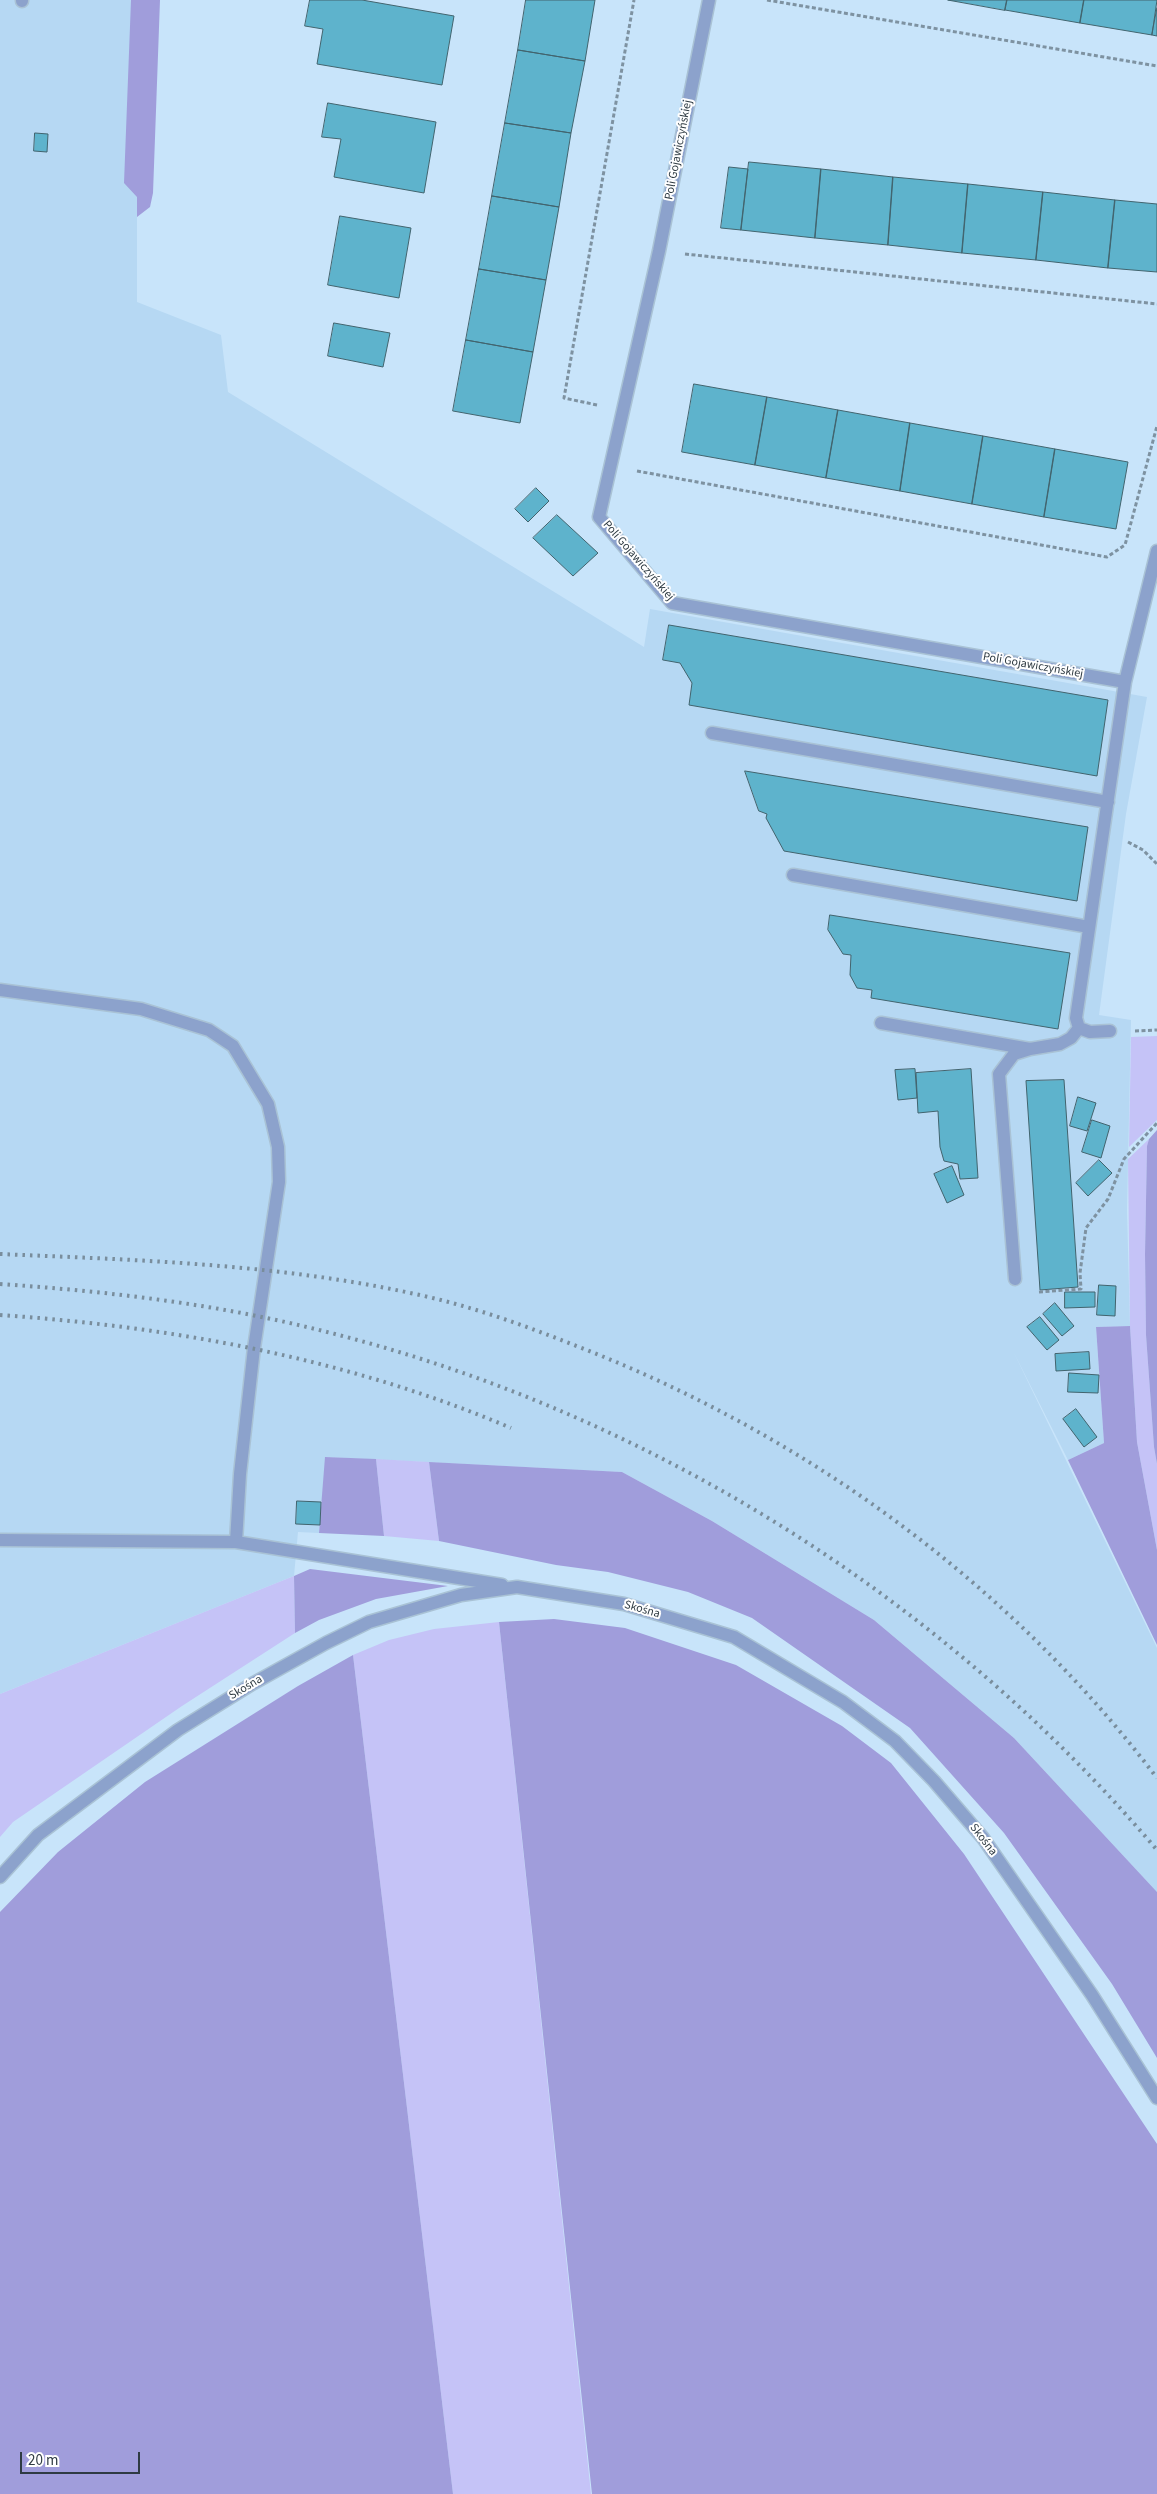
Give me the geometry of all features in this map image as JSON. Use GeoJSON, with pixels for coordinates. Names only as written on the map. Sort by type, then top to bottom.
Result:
{"type":"FeatureCollection","features":[{"type":"Feature","properties":{"kind":"street","name":"Poli Gojawiczyńskiej"},"geometry":{"type":"LineString","coordinates":[[709,0],[659,251],[599,516],[672,603],[1125,682]]}},
{"type":"Feature","properties":{"kind":"street"},"geometry":{"type":"LineString","coordinates":[[1079,1028],[1076,1018],[1125,682],[1157,551]]}},
{"type":"Feature","properties":{"kind":"street"},"geometry":{"type":"LineString","coordinates":[[712,733],[1108,802]]}},
{"type":"Feature","properties":{"kind":"street"},"geometry":{"type":"LineString","coordinates":[[793,875],[1089,927]]}},
{"type":"Feature","properties":{"kind":"street"},"geometry":{"type":"LineString","coordinates":[[0,990],[141,1009],[209,1030],[233,1046],[268,1104],[278,1147],[279,1182],[254,1348],[240,1474],[236,1542]]}},
{"type":"Feature","properties":{"kind":"street"},"geometry":{"type":"LineString","coordinates":[[880,1023],[1030,1049]]}},
{"type":"Feature","properties":{"kind":"street"},"geometry":{"type":"LineString","coordinates":[[1079,1028],[1090,1032],[1110,1031]]}},
{"type":"Feature","properties":{"kind":"street"},"geometry":{"type":"LineString","coordinates":[[1015,1279],[999,1074],[1005,1063],[1014,1054],[1060,1044],[1071,1038],[1079,1028]]}},
{"type":"Feature","properties":{"kind":"street"},"geometry":{"type":"LineString","coordinates":[[0,1540],[236,1542],[517,1587]]}},
{"type":"Feature","properties":{"kind":"street","name":"Skośna"},"geometry":{"type":"LineString","coordinates":[[0,1877],[38,1834],[178,1730],[268,1674],[369,1622],[461,1595],[517,1587],[624,1604],[734,1637],[843,1702],[895,1742],[934,1781],[984,1838],[1092,1995],[1157,2098]]}},
{"type":"Feature","properties":{"kind":"path"},"geometry":{"type":"LineString","coordinates":[[599,406],[564,398],[634,0]]}},
{"type":"Feature","properties":{"kind":"path"},"geometry":{"type":"LineString","coordinates":[[767,0],[1157,66]]}},
{"type":"Feature","properties":{"kind":"path"},"geometry":{"type":"LineString","coordinates":[[659,251],[1157,304]]}},
{"type":"Feature","properties":{"kind":"path"},"geometry":{"type":"LineString","coordinates":[[609,466],[1107,557],[1125,545],[1157,426]]}},
{"type":"Feature","properties":{"kind":"path"},"geometry":{"type":"LineString","coordinates":[[1102,837],[1133,844],[1157,864]]}},
{"type":"Feature","properties":{"kind":"path"},"geometry":{"type":"LineString","coordinates":[[1015,1279],[1022,1292],[1081,1289],[1080,1273],[1086,1228],[1108,1199],[1124,1159],[1157,1123]]}},
{"type":"Feature","properties":{"kind":"shaded area"},"geometry":{"type":"Polygon","coordinates":[[[0,0],[145,0],[137,197],[137,302],[221,335],[228,392],[644,647],[650,609],[1147,697],[1126,814],[1099,1015],[1131,1020],[1127,1210],[1130,1326],[1096,1327],[1104,1443],[1068,1460],[1014,1353],[1157,1648],[1157,1892],[1014,1738],[874,1620],[712,1521],[622,1472],[326,1457],[319,1533],[298,1532],[294,1576],[0,1694],[0,0]]]}},
{"type":"Feature","properties":{"kind":"shaded area"},"geometry":{"type":"Polygon","coordinates":[[[131,0],[160,0],[153,193],[150,207],[137,217],[137,197],[124,183],[131,0]]]}},
{"type":"Feature","properties":{"kind":"shaded area"},"geometry":{"type":"Polygon","coordinates":[[[1157,1036],[1157,1120],[1129,1147],[1131,1037],[1157,1036]]]}},
{"type":"Feature","properties":{"kind":"shaded area"},"geometry":{"type":"Polygon","coordinates":[[[1157,1130],[1157,1464],[1154,1447],[1146,1335],[1145,1254],[1147,1146],[1149,1139],[1157,1130]]]}},
{"type":"Feature","properties":{"kind":"shaded area"},"geometry":{"type":"Polygon","coordinates":[[[1149,1139],[1147,1147],[1145,1254],[1146,1335],[1154,1447],[1157,1464],[1157,1550],[1137,1442],[1130,1326],[1128,1159],[1149,1139]]]}},
{"type":"Feature","properties":{"kind":"shaded area"},"geometry":{"type":"Polygon","coordinates":[[[1130,1326],[1137,1442],[1157,1550],[1157,1645],[1068,1460],[1104,1443],[1096,1327],[1130,1326]]]}},
{"type":"Feature","properties":{"kind":"shaded area"},"geometry":{"type":"Polygon","coordinates":[[[325,1457],[376,1459],[384,1536],[319,1533],[325,1457]]]}},
{"type":"Feature","properties":{"kind":"shaded area"},"geometry":{"type":"Polygon","coordinates":[[[376,1459],[429,1462],[439,1541],[384,1536],[376,1459]]]}},
{"type":"Feature","properties":{"kind":"shaded area"},"geometry":{"type":"Polygon","coordinates":[[[429,1462],[622,1472],[712,1521],[874,1620],[1014,1738],[1157,1892],[1157,2058],[1112,1984],[1004,1833],[910,1728],[752,1618],[688,1592],[608,1572],[556,1565],[439,1541],[429,1462]]]}},
{"type":"Feature","properties":{"kind":"shaded area"},"geometry":{"type":"Polygon","coordinates":[[[310,1569],[448,1586],[376,1599],[319,1620],[295,1633],[294,1576],[310,1569]]]}},
{"type":"Feature","properties":{"kind":"shaded area"},"geometry":{"type":"Polygon","coordinates":[[[294,1576],[295,1633],[182,1706],[13,1822],[0,1837],[0,1694],[294,1576]]]}},
{"type":"Feature","properties":{"kind":"shaded area"},"geometry":{"type":"Polygon","coordinates":[[[554,1619],[625,1628],[736,1665],[842,1726],[891,1763],[964,1854],[1157,2144],[1157,2494],[592,2494],[499,1622],[554,1619]]]}},
{"type":"Feature","properties":{"kind":"shaded area"},"geometry":{"type":"Polygon","coordinates":[[[499,1622],[591,2494],[453,2494],[353,1655],[389,1640],[434,1629],[499,1622]]]}},
{"type":"Feature","properties":{"kind":"shaded area"},"geometry":{"type":"Polygon","coordinates":[[[353,1655],[453,2494],[0,2494],[0,1912],[58,1852],[145,1782],[298,1686],[353,1655]]]}},
{"type":"Feature","properties":{"kind":"building"},"geometry":{"type":"Polygon","coordinates":[[[310,0],[362,0],[454,16],[442,85],[317,64],[323,29],[305,26],[310,0]]]}},
{"type":"Feature","properties":{"kind":"building"},"geometry":{"type":"Polygon","coordinates":[[[526,0],[595,0],[585,61],[518,50],[526,0]]]}},
{"type":"Feature","properties":{"kind":"building"},"geometry":{"type":"Polygon","coordinates":[[[948,0],[1007,0],[1005,10],[948,0]]]}},
{"type":"Feature","properties":{"kind":"building"},"geometry":{"type":"Polygon","coordinates":[[[1007,0],[1084,0],[1080,23],[1005,10],[1007,0]]]}},
{"type":"Feature","properties":{"kind":"building"},"geometry":{"type":"Polygon","coordinates":[[[1084,0],[1157,0],[1152,35],[1080,23],[1084,0]]]}},
{"type":"Feature","properties":{"kind":"building"},"geometry":{"type":"Polygon","coordinates":[[[1157,8],[1157,36],[1152,35],[1157,8]]]}},
{"type":"Feature","properties":{"kind":"building"},"geometry":{"type":"Polygon","coordinates":[[[518,50],[585,61],[571,133],[505,123],[518,50]]]}},
{"type":"Feature","properties":{"kind":"building"},"geometry":{"type":"Polygon","coordinates":[[[328,103],[436,122],[424,193],[334,177],[341,139],[322,137],[328,103]]]}},
{"type":"Feature","properties":{"kind":"building"},"geometry":{"type":"Polygon","coordinates":[[[505,123],[571,133],[559,207],[492,196],[505,123]]]}},
{"type":"Feature","properties":{"kind":"building"},"geometry":{"type":"Polygon","coordinates":[[[35,133],[48,134],[47,152],[34,151],[35,133]]]}},
{"type":"Feature","properties":{"kind":"building"},"geometry":{"type":"Polygon","coordinates":[[[749,162],[821,169],[815,238],[741,230],[749,162]]]}},
{"type":"Feature","properties":{"kind":"building"},"geometry":{"type":"Polygon","coordinates":[[[729,167],[748,169],[741,230],[721,228],[729,167]]]}},
{"type":"Feature","properties":{"kind":"building"},"geometry":{"type":"Polygon","coordinates":[[[821,169],[893,177],[888,245],[815,238],[821,169]]]}},
{"type":"Feature","properties":{"kind":"building"},"geometry":{"type":"Polygon","coordinates":[[[893,177],[968,184],[962,253],[888,245],[893,177]]]}},
{"type":"Feature","properties":{"kind":"building"},"geometry":{"type":"Polygon","coordinates":[[[968,184],[1043,192],[1036,260],[962,253],[968,184]]]}},
{"type":"Feature","properties":{"kind":"building"},"geometry":{"type":"Polygon","coordinates":[[[1043,192],[1115,200],[1108,268],[1036,260],[1043,192]]]}},
{"type":"Feature","properties":{"kind":"building"},"geometry":{"type":"Polygon","coordinates":[[[492,196],[559,207],[546,280],[479,269],[492,196]]]}},
{"type":"Feature","properties":{"kind":"building"},"geometry":{"type":"Polygon","coordinates":[[[1115,200],[1157,204],[1157,272],[1108,268],[1115,200]]]}},
{"type":"Feature","properties":{"kind":"building"},"geometry":{"type":"Polygon","coordinates":[[[340,216],[411,228],[399,298],[328,285],[340,216]]]}},
{"type":"Feature","properties":{"kind":"building"},"geometry":{"type":"Polygon","coordinates":[[[479,269],[546,280],[533,352],[466,340],[479,269]]]}},
{"type":"Feature","properties":{"kind":"building"},"geometry":{"type":"Polygon","coordinates":[[[334,323],[390,333],[383,367],[328,356],[334,323]]]}},
{"type":"Feature","properties":{"kind":"building"},"geometry":{"type":"Polygon","coordinates":[[[466,340],[533,352],[520,423],[453,411],[466,340]]]}},
{"type":"Feature","properties":{"kind":"building"},"geometry":{"type":"Polygon","coordinates":[[[694,384],[767,397],[755,465],[682,452],[694,384]]]}},
{"type":"Feature","properties":{"kind":"building"},"geometry":{"type":"Polygon","coordinates":[[[767,397],[838,410],[826,478],[755,465],[767,397]]]}},
{"type":"Feature","properties":{"kind":"building"},"geometry":{"type":"Polygon","coordinates":[[[838,410],[910,423],[900,491],[826,478],[838,410]]]}},
{"type":"Feature","properties":{"kind":"building"},"geometry":{"type":"Polygon","coordinates":[[[910,423],[983,436],[972,504],[900,491],[910,423]]]}},
{"type":"Feature","properties":{"kind":"building"},"geometry":{"type":"Polygon","coordinates":[[[983,436],[1055,449],[1044,517],[972,504],[983,436]]]}},
{"type":"Feature","properties":{"kind":"building"},"geometry":{"type":"Polygon","coordinates":[[[1055,449],[1128,462],[1116,529],[1044,517],[1055,449]]]}},
{"type":"Feature","properties":{"kind":"building"},"geometry":{"type":"Polygon","coordinates":[[[536,488],[549,501],[528,522],[515,509],[536,488]]]}},
{"type":"Feature","properties":{"kind":"building"},"geometry":{"type":"Polygon","coordinates":[[[557,515],[598,553],[573,576],[533,538],[557,515]]]}},
{"type":"Feature","properties":{"kind":"building"},"geometry":{"type":"Polygon","coordinates":[[[669,625],[1108,700],[1097,776],[689,705],[692,683],[680,663],[663,660],[669,625]]]}},
{"type":"Feature","properties":{"kind":"building"},"geometry":{"type":"Polygon","coordinates":[[[745,771],[1088,827],[1077,901],[784,851],[766,818],[767,814],[759,811],[745,771]]]}},
{"type":"Feature","properties":{"kind":"building"},"geometry":{"type":"Polygon","coordinates":[[[830,915],[1070,953],[1058,1029],[871,998],[872,990],[857,988],[850,975],[851,955],[843,954],[828,930],[830,915]]]}},
{"type":"Feature","properties":{"kind":"building"},"geometry":{"type":"Polygon","coordinates":[[[915,1069],[917,1098],[898,1100],[895,1070],[915,1069]]]}},
{"type":"Feature","properties":{"kind":"building"},"geometry":{"type":"Polygon","coordinates":[[[971,1069],[978,1178],[960,1179],[958,1164],[944,1161],[940,1147],[938,1111],[918,1113],[916,1073],[971,1069]]]}},
{"type":"Feature","properties":{"kind":"building"},"geometry":{"type":"Polygon","coordinates":[[[1064,1080],[1078,1287],[1040,1290],[1026,1081],[1064,1080]]]}},
{"type":"Feature","properties":{"kind":"building"},"geometry":{"type":"Polygon","coordinates":[[[1078,1097],[1096,1103],[1087,1131],[1070,1126],[1078,1097]]]}},
{"type":"Feature","properties":{"kind":"building"},"geometry":{"type":"Polygon","coordinates":[[[1092,1120],[1110,1126],[1101,1158],[1082,1152],[1092,1120]]]}},
{"type":"Feature","properties":{"kind":"building"},"geometry":{"type":"Polygon","coordinates":[[[1099,1160],[1112,1173],[1088,1196],[1076,1183],[1099,1160]]]}},
{"type":"Feature","properties":{"kind":"building"},"geometry":{"type":"Polygon","coordinates":[[[952,1166],[964,1195],[947,1203],[934,1174],[952,1166]]]}},
{"type":"Feature","properties":{"kind":"building"},"geometry":{"type":"Polygon","coordinates":[[[1099,1285],[1116,1286],[1115,1316],[1097,1315],[1099,1285]]]}},
{"type":"Feature","properties":{"kind":"building"},"geometry":{"type":"Polygon","coordinates":[[[1065,1292],[1095,1292],[1095,1307],[1065,1308],[1065,1292]]]}},
{"type":"Feature","properties":{"kind":"building"},"geometry":{"type":"Polygon","coordinates":[[[1055,1303],[1074,1326],[1062,1336],[1043,1314],[1055,1303]]]}},
{"type":"Feature","properties":{"kind":"building"},"geometry":{"type":"Polygon","coordinates":[[[1040,1317],[1059,1340],[1047,1350],[1027,1327],[1040,1317]]]}},
{"type":"Feature","properties":{"kind":"building"},"geometry":{"type":"Polygon","coordinates":[[[1089,1352],[1090,1369],[1056,1371],[1055,1354],[1089,1352]]]}},
{"type":"Feature","properties":{"kind":"building"},"geometry":{"type":"Polygon","coordinates":[[[1069,1373],[1099,1375],[1098,1393],[1068,1392],[1069,1373]]]}},
{"type":"Feature","properties":{"kind":"building"},"geometry":{"type":"Polygon","coordinates":[[[1076,1409],[1097,1437],[1084,1447],[1063,1419],[1076,1409]]]}},
{"type":"Feature","properties":{"kind":"building"},"geometry":{"type":"Polygon","coordinates":[[[297,1501],[321,1502],[320,1525],[296,1524],[297,1501]]]}},
{"type":"Feature","properties":{"kind":"railway"},"geometry":{"type":"LineString","coordinates":[[0,1254],[209,1265],[312,1276],[364,1284],[457,1304],[498,1317],[579,1347],[663,1383],[744,1424],[823,1471],[898,1523],[969,1580],[1037,1641],[1099,1707],[1157,1778]]}},
{"type":"Feature","properties":{"kind":"railway"},"geometry":{"type":"LineString","coordinates":[[0,1284],[97,1292],[193,1305],[257,1316],[386,1348],[513,1391],[634,1445],[752,1508],[863,1581],[968,1662],[1067,1752],[1157,1850]]}},
{"type":"Feature","properties":{"kind":"railway"},"geometry":{"type":"LineString","coordinates":[[0,1315],[66,1320],[131,1328],[260,1350],[324,1365],[387,1383],[450,1404],[511,1428]]}}]}
